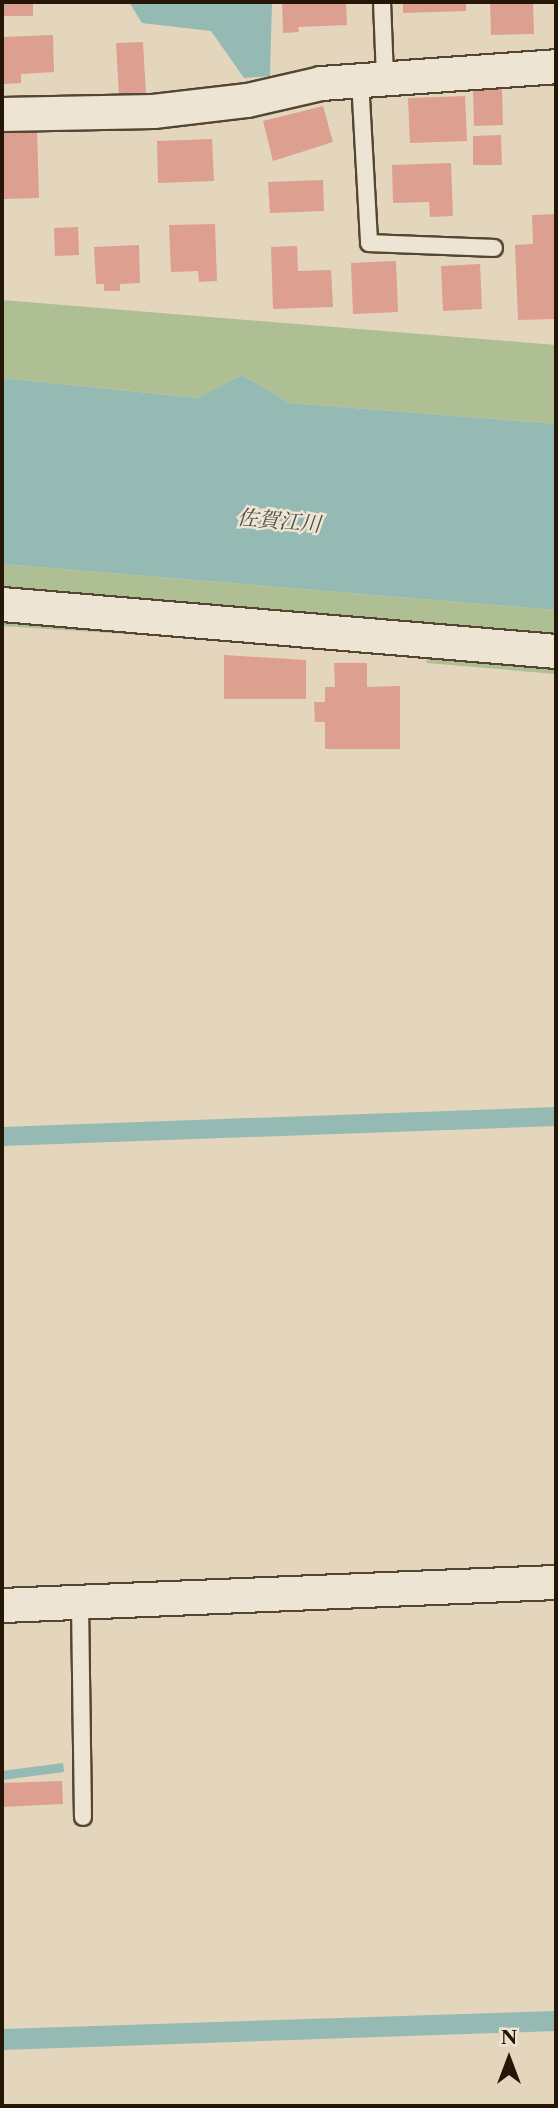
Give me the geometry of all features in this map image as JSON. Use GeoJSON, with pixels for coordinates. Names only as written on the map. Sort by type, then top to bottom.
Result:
{"type":"FeatureCollection","features":[{"type":"Feature","properties":{"kind":"street"},"geometry":{"type":"LineString","coordinates":[[2,114],[153,111],[372,79],[556,66]]}},
{"type":"Feature","properties":{"kind":"street"},"geometry":{"type":"LineString","coordinates":[[2,604],[556,651]]}},
{"type":"Feature","properties":{"kind":"street"},"geometry":{"type":"LineString","coordinates":[[2,1605],[556,1583]]}},
{"type":"Feature","properties":{"kind":"lane"},"geometry":{"type":"LineString","coordinates":[[382,2],[372,79],[369,243],[494,248]]}},
{"type":"Feature","properties":{"kind":"lane"},"geometry":{"type":"LineString","coordinates":[[80,1603],[83,1817]]}},
{"type":"Feature","properties":{"kind":"green space"},"geometry":{"type":"Polygon","coordinates":[[[2,300],[556,345],[556,424],[290,403],[242,375],[199,398],[2,378],[2,300]]]}},
{"type":"Feature","properties":{"kind":"green space"},"geometry":{"type":"Polygon","coordinates":[[[2,564],[556,610],[556,674],[427,663],[423,630],[234,614],[187,638],[2,626],[2,564]]]}},
{"type":"Feature","properties":{"kind":"water"},"geometry":{"type":"Polygon","coordinates":[[[129,2],[272,2],[270,76],[244,78],[211,31],[142,23],[129,2]]]}},
{"type":"Feature","properties":{"kind":"water","name":"佐賀江川"},"geometry":{"type":"Polygon","coordinates":[[[242,375],[290,403],[556,424],[556,610],[2,564],[2,378],[198,398],[242,375]]]}},
{"type":"Feature","properties":{"kind":"water"},"geometry":{"type":"Polygon","coordinates":[[[556,1107],[556,1126],[2,1146],[2,1127],[556,1107]]]}},
{"type":"Feature","properties":{"kind":"water"},"geometry":{"type":"Polygon","coordinates":[[[63,1763],[64,1772],[2,1780],[2,1771],[63,1763]]]}},
{"type":"Feature","properties":{"kind":"water"},"geometry":{"type":"Polygon","coordinates":[[[556,2011],[556,2031],[2,2050],[2,2029],[556,2011]]]}},
{"type":"Feature","properties":{"kind":"building"},"geometry":{"type":"Polygon","coordinates":[[[2,2],[33,2],[33,16],[2,16],[2,2]]]}},
{"type":"Feature","properties":{"kind":"building"},"geometry":{"type":"Polygon","coordinates":[[[282,2],[346,2],[347,25],[298,27],[299,32],[283,33],[282,2]]]}},
{"type":"Feature","properties":{"kind":"building"},"geometry":{"type":"Polygon","coordinates":[[[403,2],[466,2],[466,11],[403,13],[403,2]]]}},
{"type":"Feature","properties":{"kind":"building"},"geometry":{"type":"Polygon","coordinates":[[[490,2],[533,2],[534,34],[491,35],[490,2]]]}},
{"type":"Feature","properties":{"kind":"building"},"geometry":{"type":"Polygon","coordinates":[[[53,35],[54,72],[21,74],[21,83],[2,84],[2,37],[53,35]]]}},
{"type":"Feature","properties":{"kind":"building"},"geometry":{"type":"Polygon","coordinates":[[[143,42],[146,95],[119,96],[116,43],[143,42]]]}},
{"type":"Feature","properties":{"kind":"building"},"geometry":{"type":"Polygon","coordinates":[[[502,88],[503,125],[474,126],[473,89],[502,88]]]}},
{"type":"Feature","properties":{"kind":"building"},"geometry":{"type":"Polygon","coordinates":[[[465,96],[467,141],[410,143],[408,98],[465,96]]]}},
{"type":"Feature","properties":{"kind":"building"},"geometry":{"type":"Polygon","coordinates":[[[323,106],[333,142],[273,161],[263,121],[323,106]]]}},
{"type":"Feature","properties":{"kind":"building"},"geometry":{"type":"Polygon","coordinates":[[[37,130],[39,198],[2,199],[2,132],[37,130]]]}},
{"type":"Feature","properties":{"kind":"building"},"geometry":{"type":"Polygon","coordinates":[[[501,135],[502,165],[473,165],[473,136],[501,135]]]}},
{"type":"Feature","properties":{"kind":"building"},"geometry":{"type":"Polygon","coordinates":[[[212,139],[214,181],[158,183],[157,141],[212,139]]]}},
{"type":"Feature","properties":{"kind":"building"},"geometry":{"type":"Polygon","coordinates":[[[451,163],[453,216],[430,217],[429,202],[393,203],[392,165],[451,163]]]}},
{"type":"Feature","properties":{"kind":"building"},"geometry":{"type":"Polygon","coordinates":[[[323,180],[324,211],[270,213],[268,182],[323,180]]]}},
{"type":"Feature","properties":{"kind":"building"},"geometry":{"type":"Polygon","coordinates":[[[556,214],[556,319],[518,320],[515,245],[533,244],[532,215],[556,214]]]}},
{"type":"Feature","properties":{"kind":"building"},"geometry":{"type":"Polygon","coordinates":[[[215,224],[217,281],[199,282],[198,271],[171,272],[169,225],[215,224]]]}},
{"type":"Feature","properties":{"kind":"building"},"geometry":{"type":"Polygon","coordinates":[[[78,227],[79,255],[55,256],[54,228],[78,227]]]}},
{"type":"Feature","properties":{"kind":"building"},"geometry":{"type":"Polygon","coordinates":[[[139,245],[140,283],[120,284],[120,291],[104,291],[104,284],[96,284],[94,247],[139,245]]]}},
{"type":"Feature","properties":{"kind":"building"},"geometry":{"type":"Polygon","coordinates":[[[297,246],[298,271],[331,270],[333,307],[273,309],[271,247],[297,246]]]}},
{"type":"Feature","properties":{"kind":"building"},"geometry":{"type":"Polygon","coordinates":[[[396,261],[398,312],[353,314],[351,263],[396,261]]]}},
{"type":"Feature","properties":{"kind":"building"},"geometry":{"type":"Polygon","coordinates":[[[480,264],[482,309],[443,311],[441,266],[480,264]]]}},
{"type":"Feature","properties":{"kind":"building"},"geometry":{"type":"Polygon","coordinates":[[[224,655],[306,660],[306,699],[224,699],[224,655]]]}},
{"type":"Feature","properties":{"kind":"building"},"geometry":{"type":"Polygon","coordinates":[[[334,663],[367,663],[367,687],[400,686],[400,749],[325,749],[325,722],[315,722],[314,702],[325,702],[325,687],[335,687],[334,663]]]}},
{"type":"Feature","properties":{"kind":"building"},"geometry":{"type":"Polygon","coordinates":[[[62,1781],[63,1804],[2,1807],[2,1783],[62,1781]]]}}]}
